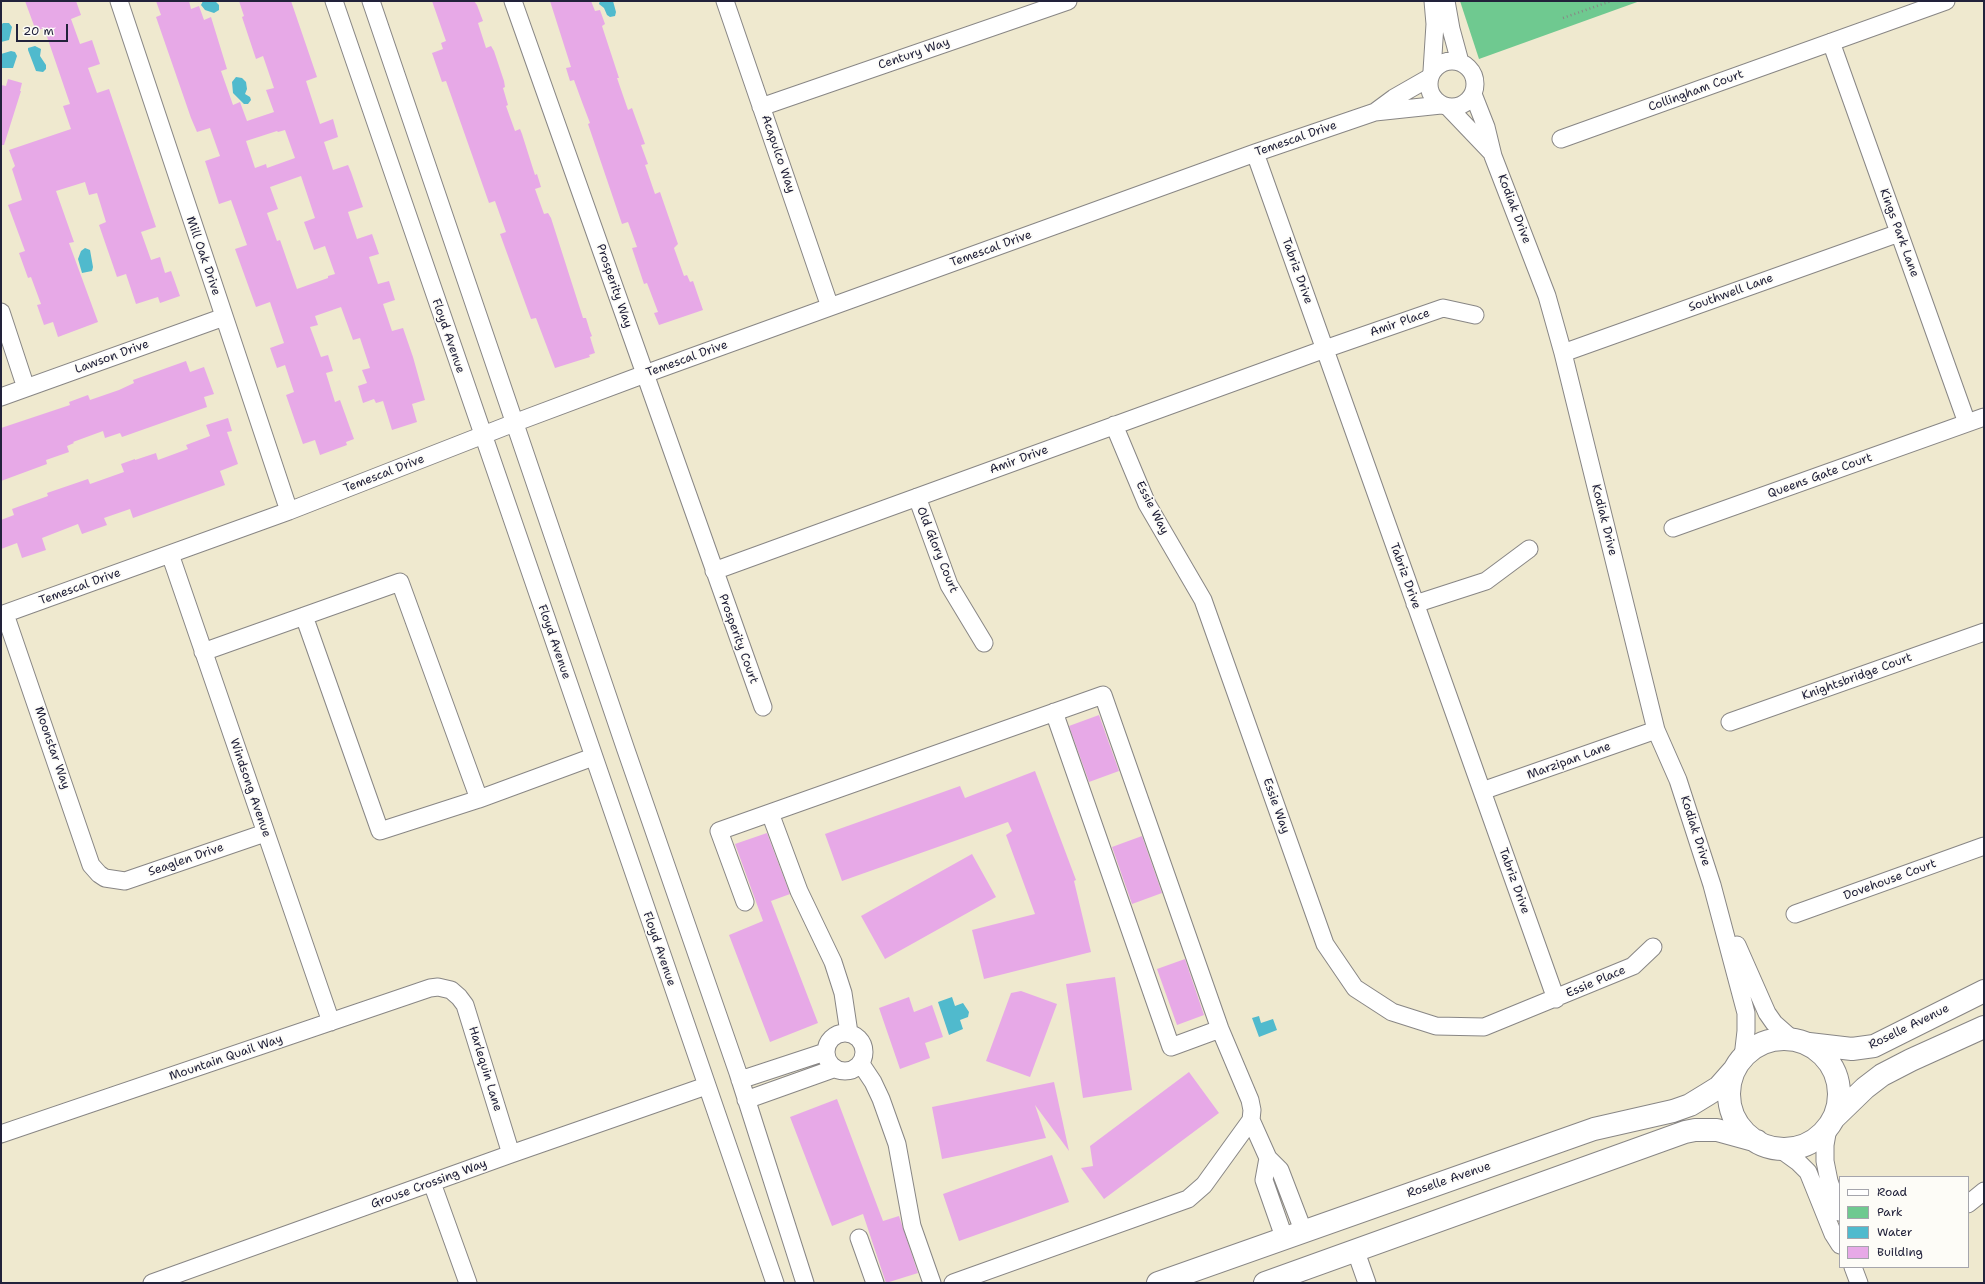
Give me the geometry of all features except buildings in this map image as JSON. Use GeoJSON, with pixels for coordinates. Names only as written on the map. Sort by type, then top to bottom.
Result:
{"type":"FeatureCollection","features":[{"type":"Feature","properties":{"kind":"main road","name":"Roselle Avenue"},"geometry":{"type":"LineString","coordinates":[[1799,1041],[1852,1049],[1874,1046],[1984,991]]}},
{"type":"Feature","properties":{"kind":"main road"},"geometry":{"type":"LineString","coordinates":[[1265,1283],[1355,1249],[1685,1132],[1695,1130],[1717,1130],[1780,1149],[1804,1145],[1813,1141],[1866,1088],[1882,1075],[1984,1027]]}},
{"type":"Feature","properties":{"kind":"main road"},"geometry":{"type":"LineString","coordinates":[[1757,1141],[1743,1130],[1737,1122],[1732,1110],[1729,1090],[1738,1064],[1754,1047],[1767,1041],[1799,1041],[1824,1056],[1835,1072],[1839,1098],[1831,1123]]}},
{"type":"Feature","properties":{"kind":"main road","name":"Roselle Avenue"},"geometry":{"type":"LineString","coordinates":[[1158,1283],[1594,1129],[1684,1107],[1719,1087],[1738,1064]]}},
{"type":"Feature","properties":{"kind":"street","name":"Mill Oak Drive"},"geometry":{"type":"LineString","coordinates":[[119,1],[289,511]]}},
{"type":"Feature","properties":{"kind":"street","name":"Floyd Avenue"},"geometry":{"type":"LineString","coordinates":[[334,1],[774,1283]]}},
{"type":"Feature","properties":{"kind":"street"},"geometry":{"type":"LineString","coordinates":[[371,1],[514,423],[740,1080],[805,1283]]}},
{"type":"Feature","properties":{"kind":"street","name":"Prosperity Way"},"geometry":{"type":"LineString","coordinates":[[513,1],[714,571]]}},
{"type":"Feature","properties":{"kind":"street","name":"Acapulco Way"},"geometry":{"type":"LineString","coordinates":[[725,1],[830,307]]}},
{"type":"Feature","properties":{"kind":"street","name":"Century Way"},"geometry":{"type":"LineString","coordinates":[[761,106],[1068,1]]}},
{"type":"Feature","properties":{"kind":"street"},"geometry":{"type":"LineString","coordinates":[[1433,1],[1435,24],[1430,94],[1444,106],[1463,105],[1473,94],[1475,87],[1472,72],[1460,62],[1451,29],[1446,1]]}},
{"type":"Feature","properties":{"kind":"street","name":"Collingham Court"},"geometry":{"type":"LineString","coordinates":[[1561,140],[1946,1]]}},
{"type":"Feature","properties":{"kind":"street","name":"Kings Park Lane"},"geometry":{"type":"LineString","coordinates":[[1831,42],[1967,423]]}},
{"type":"Feature","properties":{"kind":"street"},"geometry":{"type":"LineString","coordinates":[[1431,74],[1445,62],[1460,62]]}},
{"type":"Feature","properties":{"kind":"street","name":"Temescal Drive"},"geometry":{"type":"LineString","coordinates":[[1376,112],[1394,98],[1431,74]]}},
{"type":"Feature","properties":{"kind":"street","name":"Kodiak Drive"},"geometry":{"type":"LineString","coordinates":[[1473,94],[1486,127],[1493,156],[1547,296],[1563,353],[1656,730],[1678,780],[1712,885],[1746,1013],[1746,1031],[1738,1064]]}},
{"type":"Feature","properties":{"kind":"street","name":"Temescal Drive"},"geometry":{"type":"LineString","coordinates":[[3,614],[289,511],[482,435],[645,374],[1255,153],[1376,112],[1444,106]]}},
{"type":"Feature","properties":{"kind":"street","name":"Kodiak Drive"},"geometry":{"type":"LineString","coordinates":[[1444,106],[1493,156]]}},
{"type":"Feature","properties":{"kind":"street","name":"Tabriz Drive"},"geometry":{"type":"LineString","coordinates":[[1255,153],[1556,999]]}},
{"type":"Feature","properties":{"kind":"street","name":"Southwell Lane"},"geometry":{"type":"LineString","coordinates":[[1563,353],[1899,232]]}},
{"type":"Feature","properties":{"kind":"street","name":"Amir Place"},"geometry":{"type":"LineString","coordinates":[[1325,349],[1443,308],[1475,316]]}},
{"type":"Feature","properties":{"kind":"street"},"geometry":{"type":"LineString","coordinates":[[1,312],[26,388]]}},
{"type":"Feature","properties":{"kind":"street","name":"Lawson Drive"},"geometry":{"type":"LineString","coordinates":[[1,397],[224,317]]}},
{"type":"Feature","properties":{"kind":"street","name":"Amir Drive"},"geometry":{"type":"LineString","coordinates":[[714,571],[1325,349]]}},
{"type":"Feature","properties":{"kind":"street","name":"Queens Gate Court"},"geometry":{"type":"LineString","coordinates":[[1673,528],[1984,417]]}},
{"type":"Feature","properties":{"kind":"street","name":"Essie Way"},"geometry":{"type":"LineString","coordinates":[[1114,425],[1147,504],[1202,600],[1325,944],[1355,988],[1392,1012],[1436,1026],[1484,1027],[1556,999]]}},
{"type":"Feature","properties":{"kind":"street","name":"Old Glory Court"},"geometry":{"type":"LineString","coordinates":[[917,497],[949,586],[984,643]]}},
{"type":"Feature","properties":{"kind":"street"},"geometry":{"type":"LineString","coordinates":[[1415,604],[1486,581],[1529,549]]}},
{"type":"Feature","properties":{"kind":"street","name":"Windsong Avenue"},"geometry":{"type":"LineString","coordinates":[[170,554],[265,834],[331,1022]]}},
{"type":"Feature","properties":{"kind":"street","name":"Prosperity Court"},"geometry":{"type":"LineString","coordinates":[[714,571],[763,707]]}},
{"type":"Feature","properties":{"kind":"street"},"geometry":{"type":"LineString","coordinates":[[203,652],[400,582],[479,799]]}},
{"type":"Feature","properties":{"kind":"street","name":"Moonstar Way"},"geometry":{"type":"LineString","coordinates":[[3,614],[91,865],[105,878]]}},
{"type":"Feature","properties":{"kind":"street"},"geometry":{"type":"LineString","coordinates":[[304,616],[380,831],[479,799],[593,756]]}},
{"type":"Feature","properties":{"kind":"street","name":"Knightsbridge Court"},"geometry":{"type":"LineString","coordinates":[[1730,722],[1984,632]]}},
{"type":"Feature","properties":{"kind":"street"},"geometry":{"type":"LineString","coordinates":[[745,902],[719,831],[1103,695],[1220,1029],[1250,1100],[1252,1110],[1251,1120],[1268,1158],[1280,1170],[1294,1234]]}},
{"type":"Feature","properties":{"kind":"street"},"geometry":{"type":"LineString","coordinates":[[1054,712],[1172,1047],[1220,1029]]}},
{"type":"Feature","properties":{"kind":"street","name":"Marzipan Lane"},"geometry":{"type":"LineString","coordinates":[[1482,792],[1656,730]]}},
{"type":"Feature","properties":{"kind":"street"},"geometry":{"type":"LineString","coordinates":[[770,813],[798,891],[833,962],[843,993],[849,1033]]}},
{"type":"Feature","properties":{"kind":"street","name":"Seaglen Drive"},"geometry":{"type":"LineString","coordinates":[[105,878],[125,881],[265,834]]}},
{"type":"Feature","properties":{"kind":"street","name":"Dovehouse Court"},"geometry":{"type":"LineString","coordinates":[[1795,914],[1984,846]]}},
{"type":"Feature","properties":{"kind":"street","name":"Kodiak Drive"},"geometry":{"type":"LineString","coordinates":[[1712,885],[1767,1013],[1774,1023],[1799,1041]]}},
{"type":"Feature","properties":{"kind":"street","name":"Essie Place"},"geometry":{"type":"LineString","coordinates":[[1556,999],[1633,966],[1653,947]]}},
{"type":"Feature","properties":{"kind":"street","name":"Mountain Quail Way"},"geometry":{"type":"LineString","coordinates":[[1,1134],[430,988],[438,987],[451,990]]}},
{"type":"Feature","properties":{"kind":"street","name":"Harlequin Lane"},"geometry":{"type":"LineString","coordinates":[[451,990],[465,1005],[512,1154]]}},
{"type":"Feature","properties":{"kind":"street"},"geometry":{"type":"LineString","coordinates":[[746,1100],[834,1069],[848,1072],[855,1069],[861,1064],[864,1056],[864,1049],[856,1036],[849,1033],[841,1033],[828,1041],[825,1052],[834,1069]]}},
{"type":"Feature","properties":{"kind":"street"},"geometry":{"type":"LineString","coordinates":[[740,1080],[825,1052]]}},
{"type":"Feature","properties":{"kind":"street"},"geometry":{"type":"LineString","coordinates":[[861,1064],[873,1082],[881,1099],[897,1144],[912,1226],[932,1283]]}},
{"type":"Feature","properties":{"kind":"street","name":"Grouse Crossing Way"},"geometry":{"type":"LineString","coordinates":[[152,1283],[706,1086]]}},
{"type":"Feature","properties":{"kind":"street"},"geometry":{"type":"LineString","coordinates":[[953,1283],[1188,1199],[1204,1185],[1251,1120]]}},
{"type":"Feature","properties":{"kind":"street"},"geometry":{"type":"LineString","coordinates":[[1831,1123],[1825,1145],[1825,1161],[1829,1181],[1839,1209]]}},
{"type":"Feature","properties":{"kind":"street"},"geometry":{"type":"LineString","coordinates":[[1780,1149],[1798,1162],[1808,1172],[1833,1234],[1839,1243]]}},
{"type":"Feature","properties":{"kind":"street"},"geometry":{"type":"LineString","coordinates":[[432,1183],[468,1283]]}},
{"type":"Feature","properties":{"kind":"street"},"geometry":{"type":"LineString","coordinates":[[1969,1203],[1984,1191]]}},
{"type":"Feature","properties":{"kind":"street"},"geometry":{"type":"LineString","coordinates":[[859,1238],[875,1283]]}},
{"type":"Feature","properties":{"kind":"street"},"geometry":{"type":"LineString","coordinates":[[1355,1249],[1367,1283]]}},
{"type":"Feature","properties":{"kind":"street"},"geometry":{"type":"LineString","coordinates":[[1853,1268],[1859,1283]]}},
{"type":"Feature","properties":{"kind":"path"},"geometry":{"type":"LineString","coordinates":[[1563,18],[1611,1]]}},
{"type":"Feature","properties":{"kind":"green space"},"geometry":{"type":"Polygon","coordinates":[[[1460,1],[1640,1],[1479,59],[1460,1]]]}},
{"type":"Feature","properties":{"kind":"water"},"geometry":{"type":"Polygon","coordinates":[[[203,1],[215,1],[219,5],[219,10],[214,13],[205,10],[201,5],[203,1]]]}},
{"type":"Feature","properties":{"kind":"water"},"geometry":{"type":"Polygon","coordinates":[[[600,1],[613,1],[616,12],[615,16],[610,17],[607,15],[604,8],[599,4],[600,1]]]}},
{"type":"Feature","properties":{"kind":"water"},"geometry":{"type":"Polygon","coordinates":[[[3,23],[9,23],[12,27],[9,40],[1,42],[1,25],[3,23]]]}},
{"type":"Feature","properties":{"kind":"water"},"geometry":{"type":"Polygon","coordinates":[[[35,46],[41,49],[40,56],[46,65],[46,69],[43,72],[36,71],[28,50],[28,48],[35,46]]]}},
{"type":"Feature","properties":{"kind":"water"},"geometry":{"type":"Polygon","coordinates":[[[11,51],[15,52],[17,56],[13,68],[1,68],[1,54],[11,51]]]}},
{"type":"Feature","properties":{"kind":"water"},"geometry":{"type":"Polygon","coordinates":[[[236,77],[242,78],[246,82],[247,89],[245,94],[250,97],[251,100],[248,104],[244,104],[233,93],[232,82],[236,77]]]}},
{"type":"Feature","properties":{"kind":"water"},"geometry":{"type":"Polygon","coordinates":[[[85,248],[90,250],[93,267],[92,271],[82,273],[78,259],[81,251],[85,248]]]}},
{"type":"Feature","properties":{"kind":"water"},"geometry":{"type":"Polygon","coordinates":[[[952,997],[955,1006],[963,1003],[969,1012],[968,1017],[960,1020],[963,1029],[949,1035],[938,1002],[952,997]]]}},
{"type":"Feature","properties":{"kind":"water"},"geometry":{"type":"Polygon","coordinates":[[[1259,1016],[1261,1023],[1273,1019],[1277,1030],[1259,1037],[1252,1018],[1259,1016]]]}}]}
